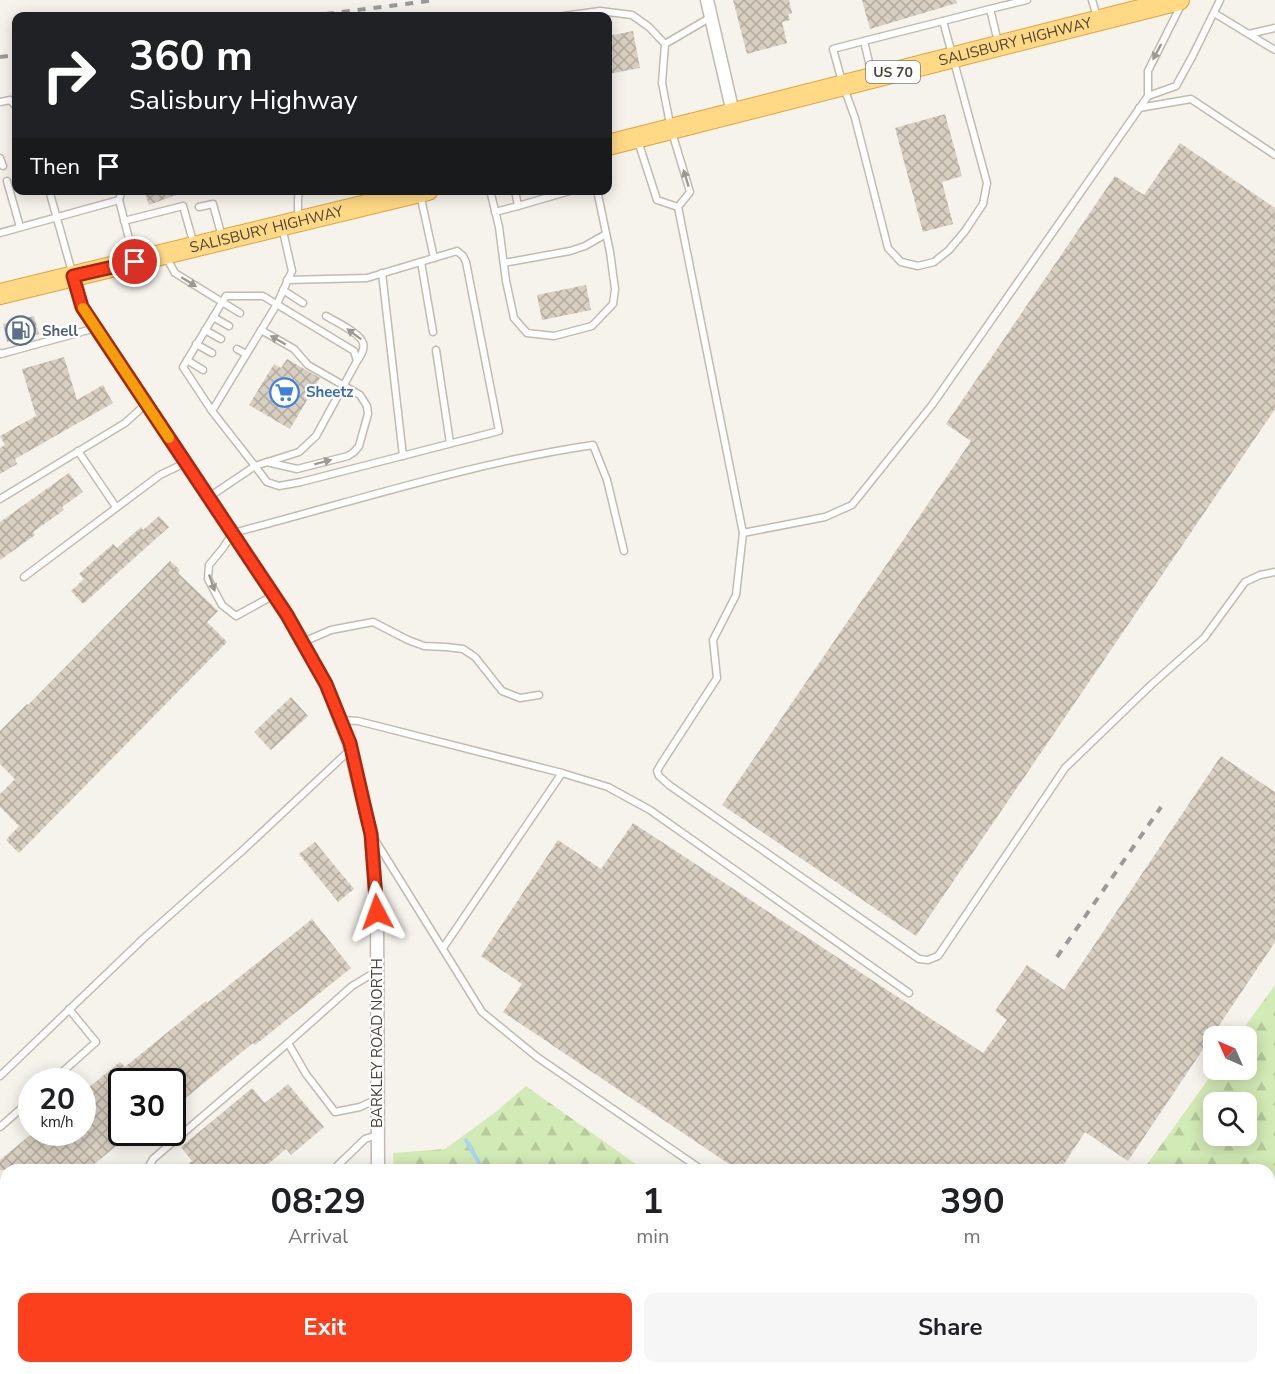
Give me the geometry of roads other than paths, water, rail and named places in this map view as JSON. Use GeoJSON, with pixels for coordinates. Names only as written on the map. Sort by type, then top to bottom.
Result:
{"type":"FeatureCollection","features":[{"type":"Feature","properties":{"kind":"highway","name":"SALISBURY HIGHWAY"},"geometry":{"type":"LineString","coordinates":[[612,144],[1179,0]]}},
{"type":"Feature","properties":{"kind":"highway","name":"SALISBURY HIGHWAY"},"geometry":{"type":"LineString","coordinates":[[0,294],[290,225],[369,201],[406,195]]}},
{"type":"Feature","properties":{"kind":"street"},"geometry":{"type":"LineString","coordinates":[[708,0],[733,113]]}},
{"type":"Feature","properties":{"kind":"street","name":"BARKLEY ROAD NORTH"},"geometry":{"type":"LineString","coordinates":[[73,276],[82,307],[274,595],[302,642],[326,684],[351,748],[371,834],[377,912],[378,1164]]}},
{"type":"Feature","properties":{"kind":"lane"},"geometry":{"type":"LineString","coordinates":[[943,21],[987,183],[982,204],[965,231],[949,250],[934,262],[918,266],[901,261],[888,248],[855,118],[833,49],[990,9],[1027,0]]}},
{"type":"Feature","properties":{"kind":"lane"},"geometry":{"type":"LineString","coordinates":[[1092,0],[1098,21]]}},
{"type":"Feature","properties":{"kind":"lane"},"geometry":{"type":"LineString","coordinates":[[1148,96],[1148,71],[1184,0]]}},
{"type":"Feature","properties":{"kind":"lane"},"geometry":{"type":"LineString","coordinates":[[744,533],[825,517],[852,506],[932,405],[1148,96],[1176,86],[1220,0]]}},
{"type":"Feature","properties":{"kind":"lane"},"geometry":{"type":"LineString","coordinates":[[990,9],[999,45]]}},
{"type":"Feature","properties":{"kind":"lane"},"geometry":{"type":"LineString","coordinates":[[593,12],[608,12]]}},
{"type":"Feature","properties":{"kind":"lane"},"geometry":{"type":"LineString","coordinates":[[612,12],[632,15],[649,27],[665,44],[662,83],[671,129],[690,192],[678,207]]}},
{"type":"Feature","properties":{"kind":"lane"},"geometry":{"type":"LineString","coordinates":[[1214,13],[1275,50]]}},
{"type":"Feature","properties":{"kind":"lane"},"geometry":{"type":"LineString","coordinates":[[665,44],[711,17]]}},
{"type":"Feature","properties":{"kind":"lane"},"geometry":{"type":"LineString","coordinates":[[1249,34],[1275,28]]}},
{"type":"Feature","properties":{"kind":"lane"},"geometry":{"type":"LineString","coordinates":[[864,41],[872,77]]}},
{"type":"Feature","properties":{"kind":"lane"},"geometry":{"type":"LineString","coordinates":[[1139,108],[1191,99],[1275,155]]}},
{"type":"Feature","properties":{"kind":"lane"},"geometry":{"type":"LineString","coordinates":[[637,138],[657,200],[678,207]]}},
{"type":"Feature","properties":{"kind":"lane"},"geometry":{"type":"LineString","coordinates":[[0,158],[3,166]]}},
{"type":"Feature","properties":{"kind":"lane"},"geometry":{"type":"LineString","coordinates":[[7,181],[20,227]]}},
{"type":"Feature","properties":{"kind":"lane"},"geometry":{"type":"LineString","coordinates":[[51,195],[73,276]]}},
{"type":"Feature","properties":{"kind":"lane"},"geometry":{"type":"LineString","coordinates":[[120,195],[119,200],[135,262]]}},
{"type":"Feature","properties":{"kind":"lane"},"geometry":{"type":"LineString","coordinates":[[212,411],[277,304],[288,280],[291,271],[290,225],[298,195]]}},
{"type":"Feature","properties":{"kind":"lane"},"geometry":{"type":"LineString","coordinates":[[424,195],[434,258]]}},
{"type":"Feature","properties":{"kind":"lane"},"geometry":{"type":"LineString","coordinates":[[491,195],[499,227],[514,318],[526,333],[554,336],[592,326],[613,304],[615,289],[598,195]]}},
{"type":"Feature","properties":{"kind":"lane"},"geometry":{"type":"LineString","coordinates":[[516,195],[518,206]]}},
{"type":"Feature","properties":{"kind":"lane"},"geometry":{"type":"LineString","coordinates":[[495,212],[556,195]]}},
{"type":"Feature","properties":{"kind":"lane"},"geometry":{"type":"LineString","coordinates":[[0,233],[119,200]]}},
{"type":"Feature","properties":{"kind":"lane"},"geometry":{"type":"LineString","coordinates":[[199,207],[213,204],[223,241]]}},
{"type":"Feature","properties":{"kind":"lane"},"geometry":{"type":"LineString","coordinates":[[124,221],[183,206],[195,248]]}},
{"type":"Feature","properties":{"kind":"lane"},"geometry":{"type":"LineString","coordinates":[[678,207],[744,533],[736,595],[713,640],[717,678],[657,771],[669,785],[919,959],[928,960],[938,956],[1065,768],[1151,685],[1204,638],[1245,582],[1260,575],[1275,572]]}},
{"type":"Feature","properties":{"kind":"lane"},"geometry":{"type":"LineString","coordinates":[[504,263],[570,251],[585,246],[606,234]]}},
{"type":"Feature","properties":{"kind":"lane"},"geometry":{"type":"LineString","coordinates":[[288,280],[367,278],[457,251],[466,262],[499,431],[279,486],[267,482],[212,411],[183,367],[226,296],[264,296],[354,351],[357,361]]}},
{"type":"Feature","properties":{"kind":"lane"},"geometry":{"type":"LineString","coordinates":[[164,254],[175,273],[240,313]]}},
{"type":"Feature","properties":{"kind":"lane"},"geometry":{"type":"LineString","coordinates":[[421,262],[433,332]]}},
{"type":"Feature","properties":{"kind":"lane"},"geometry":{"type":"LineString","coordinates":[[382,273],[403,456]]}},
{"type":"Feature","properties":{"kind":"lane"},"geometry":{"type":"LineString","coordinates":[[283,290],[303,303]]}},
{"type":"Feature","properties":{"kind":"lane"},"geometry":{"type":"LineString","coordinates":[[213,316],[229,326]]}},
{"type":"Feature","properties":{"kind":"lane"},"geometry":{"type":"LineString","coordinates":[[209,497],[255,466],[299,452],[316,436],[363,351],[364,344],[361,338],[326,316]]}},
{"type":"Feature","properties":{"kind":"lane"},"geometry":{"type":"LineString","coordinates":[[255,322],[294,349],[308,365],[360,395],[367,406],[368,414],[359,446],[348,456],[297,469],[267,462]]}},
{"type":"Feature","properties":{"kind":"lane"},"geometry":{"type":"LineString","coordinates":[[0,353],[96,328]]}},
{"type":"Feature","properties":{"kind":"lane"},"geometry":{"type":"LineString","coordinates":[[205,330],[220,339]]}},
{"type":"Feature","properties":{"kind":"lane"},"geometry":{"type":"LineString","coordinates":[[247,335],[255,340]]}},
{"type":"Feature","properties":{"kind":"lane"},"geometry":{"type":"LineString","coordinates":[[196,344],[212,353]]}},
{"type":"Feature","properties":{"kind":"lane"},"geometry":{"type":"LineString","coordinates":[[237,349],[246,354]]}},
{"type":"Feature","properties":{"kind":"lane"},"geometry":{"type":"LineString","coordinates":[[436,350],[450,443]]}},
{"type":"Feature","properties":{"kind":"lane"},"geometry":{"type":"LineString","coordinates":[[186,360],[203,370]]}},
{"type":"Feature","properties":{"kind":"lane"},"geometry":{"type":"LineString","coordinates":[[230,364],[237,369]]}},
{"type":"Feature","properties":{"kind":"lane"},"geometry":{"type":"LineString","coordinates":[[220,380],[228,385]]}},
{"type":"Feature","properties":{"kind":"lane"},"geometry":{"type":"LineString","coordinates":[[0,499],[124,423],[146,403]]}},
{"type":"Feature","properties":{"kind":"lane"},"geometry":{"type":"LineString","coordinates":[[274,595],[237,616],[222,605],[208,579],[208,565],[232,533],[468,470],[593,445],[607,480],[624,550]]}},
{"type":"Feature","properties":{"kind":"lane"},"geometry":{"type":"LineString","coordinates":[[78,451],[116,507]]}},
{"type":"Feature","properties":{"kind":"lane"},"geometry":{"type":"LineString","coordinates":[[24,577],[160,475],[186,463]]}},
{"type":"Feature","properties":{"kind":"lane"},"geometry":{"type":"LineString","coordinates":[[302,642],[331,630],[373,622],[424,646],[463,649],[475,657],[502,691],[520,698],[539,695]]}},
{"type":"Feature","properties":{"kind":"lane"},"geometry":{"type":"LineString","coordinates":[[340,720],[358,721],[562,773],[608,788],[650,810],[909,993]]}},
{"type":"Feature","properties":{"kind":"lane"},"geometry":{"type":"LineString","coordinates":[[0,1076],[144,938],[242,851],[351,748]]}},
{"type":"Feature","properties":{"kind":"lane"},"geometry":{"type":"LineString","coordinates":[[443,948],[562,773]]}},
{"type":"Feature","properties":{"kind":"lane"},"geometry":{"type":"LineString","coordinates":[[371,834],[482,1012],[537,1057],[693,1164]]}},
{"type":"Feature","properties":{"kind":"lane"},"geometry":{"type":"LineString","coordinates":[[150,1164],[153,1159],[352,986],[377,971]]}},
{"type":"Feature","properties":{"kind":"lane"},"geometry":{"type":"LineString","coordinates":[[67,1068],[96,1042],[69,1009]]}},
{"type":"Feature","properties":{"kind":"lane"},"geometry":{"type":"LineString","coordinates":[[288,1043],[306,1074],[335,1112],[360,1107],[378,1099]]}},
{"type":"Feature","properties":{"kind":"lane"},"geometry":{"type":"LineString","coordinates":[[0,1127],[18,1111]]}},
{"type":"Feature","properties":{"kind":"lane"},"geometry":{"type":"LineString","coordinates":[[339,1164],[365,1139],[377,1135]]}},
{"type":"Feature","properties":{"kind":"waterway"},"geometry":{"type":"LineString","coordinates":[[466,1140],[480,1164]]}},
{"type":"Feature","properties":{"kind":"railway"},"geometry":{"type":"LineString","coordinates":[[342,12],[436,0]]}},
{"type":"Feature","properties":{"kind":"railway"},"geometry":{"type":"LineString","coordinates":[[0,57],[12,56]]}},
{"type":"Feature","properties":{"kind":"railway"},"geometry":{"type":"LineString","coordinates":[[1057,957],[1161,807]]}},
{"type":"Feature","properties":{"kind":"place","name":"Shell"},"geometry":{"type":"Point","coordinates":[21,331]}},
{"type":"Feature","properties":{"kind":"place","name":"Sheetz"},"geometry":{"type":"Point","coordinates":[285,392]}}]}
